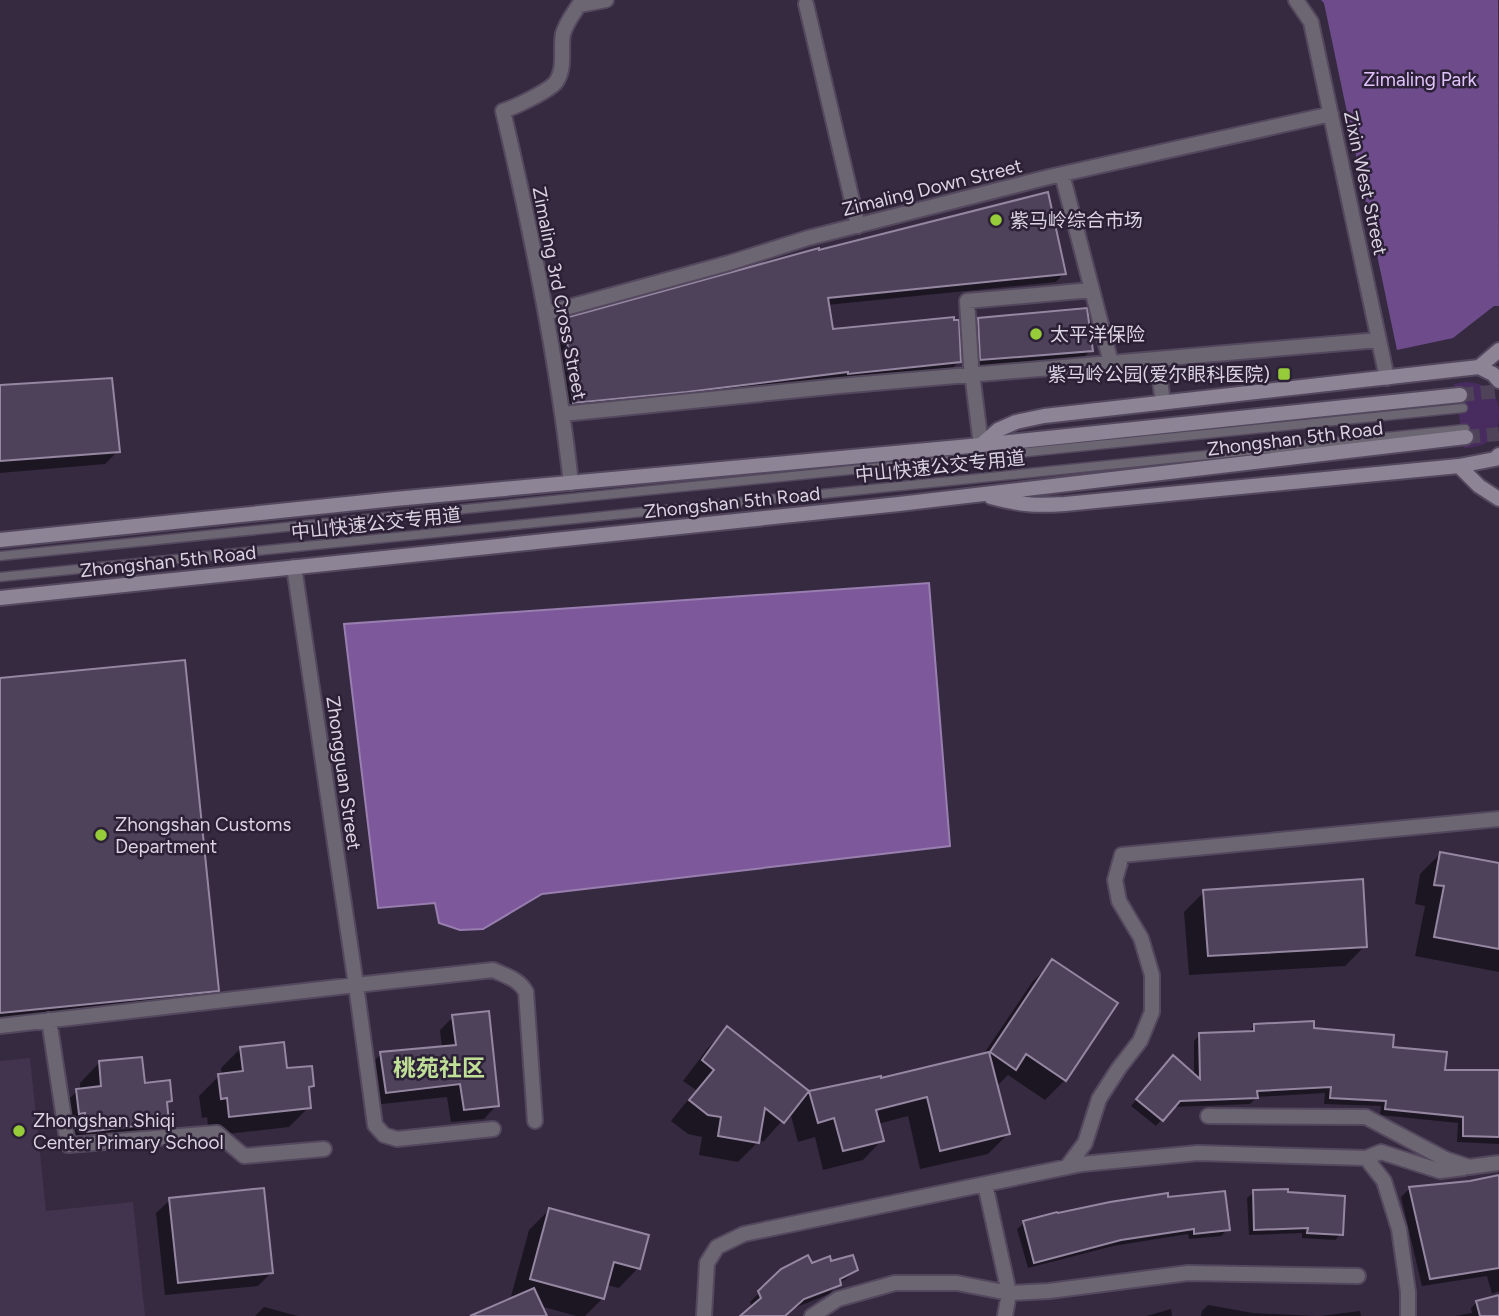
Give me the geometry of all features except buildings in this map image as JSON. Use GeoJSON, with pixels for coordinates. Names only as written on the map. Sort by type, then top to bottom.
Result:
{"type":"FeatureCollection","features":[{"type":"Feature","properties":{"kind":"main road"},"geometry":{"type":"LineString","coordinates":[[1479,367],[1499,350]]}},
{"type":"Feature","properties":{"kind":"main road"},"geometry":{"type":"LineString","coordinates":[[982,445],[998,430],[1016,422],[1044,416],[1479,367],[1493,374],[1499,381]]}},
{"type":"Feature","properties":{"kind":"main road","name":"Zhongshan 5th Road"},"geometry":{"type":"LineString","coordinates":[[0,540],[395,499],[1461,402]]}},
{"type":"Feature","properties":{"kind":"main road","name":"Zhongshan 5th Road"},"geometry":{"type":"LineString","coordinates":[[0,598],[984,494],[1466,433]]}},
{"type":"Feature","properties":{"kind":"main road"},"geometry":{"type":"LineString","coordinates":[[984,494],[1016,504],[1065,504],[1459,466],[1495,459],[1499,455]]}},
{"type":"Feature","properties":{"kind":"main road"},"geometry":{"type":"LineString","coordinates":[[1459,466],[1479,486],[1499,499]]}},
{"type":"Feature","properties":{"kind":"street","name":"Zimaling 3rd Cross Street"},"geometry":{"type":"LineString","coordinates":[[571,483],[547,313],[525,202],[503,111],[556,82],[563,62],[563,35],[569,19],[579,5],[606,0]]}},
{"type":"Feature","properties":{"kind":"street","name":"Zixin West Street"},"geometry":{"type":"LineString","coordinates":[[1296,0],[1311,22],[1387,378]]}},
{"type":"Feature","properties":{"kind":"street"},"geometry":{"type":"LineString","coordinates":[[806,4],[858,226]]}},
{"type":"Feature","properties":{"kind":"street","name":"Zimaling Down Street"},"geometry":{"type":"LineString","coordinates":[[547,313],[808,238],[1062,174],[1331,114]]}},
{"type":"Feature","properties":{"kind":"street"},"geometry":{"type":"LineString","coordinates":[[1062,174],[1111,363]]}},
{"type":"Feature","properties":{"kind":"street"},"geometry":{"type":"LineString","coordinates":[[982,445],[971,365],[967,301],[1093,290]]}},
{"type":"Feature","properties":{"kind":"street"},"geometry":{"type":"LineString","coordinates":[[563,414],[839,386],[1379,340]]}},
{"type":"Feature","properties":{"kind":"street"},"geometry":{"type":"LineString","coordinates":[[1157,360],[1163,402]]}},
{"type":"Feature","properties":{"kind":"street","name":"Zhongguan Street"},"geometry":{"type":"LineString","coordinates":[[294,567],[375,1125],[384,1135],[397,1139],[493,1129]]}},
{"type":"Feature","properties":{"kind":"street"},"geometry":{"type":"LineString","coordinates":[[1067,1167],[1085,1143],[1100,1100],[1119,1068],[1140,1041],[1152,1012],[1152,975],[1141,938],[1119,901],[1115,880],[1122,855],[1499,819]]}},
{"type":"Feature","properties":{"kind":"street"},"geometry":{"type":"LineString","coordinates":[[0,1026],[493,970],[523,985],[526,992],[536,1121]]}},
{"type":"Feature","properties":{"kind":"street"},"geometry":{"type":"LineString","coordinates":[[49,1020],[68,1145],[217,1133],[244,1156],[324,1149]]}},
{"type":"Feature","properties":{"kind":"street"},"geometry":{"type":"LineString","coordinates":[[1208,1116],[1366,1117],[1445,1159],[1469,1167]]}},
{"type":"Feature","properties":{"kind":"street"},"geometry":{"type":"LineString","coordinates":[[704,1316],[707,1263],[717,1247],[744,1234],[1082,1164],[1198,1153],[1366,1158],[1381,1152],[1440,1171],[1499,1163]]}},
{"type":"Feature","properties":{"kind":"street"},"geometry":{"type":"LineString","coordinates":[[1366,1158],[1384,1181],[1399,1229],[1408,1292],[1408,1316]]}},
{"type":"Feature","properties":{"kind":"street"},"geometry":{"type":"LineString","coordinates":[[985,1184],[1009,1293],[1005,1316]]}},
{"type":"Feature","properties":{"kind":"street"},"geometry":{"type":"LineString","coordinates":[[812,1316],[838,1299],[895,1283],[957,1283],[1009,1293],[1049,1291],[1188,1273],[1359,1276]]}},
{"type":"Feature","properties":{"kind":"lane","name":"中山快速公交专用道"},"geometry":{"type":"LineString","coordinates":[[0,556],[1461,402]]}},
{"type":"Feature","properties":{"kind":"lane","name":"中山快速公交专用道"},"geometry":{"type":"LineString","coordinates":[[0,577],[1466,433]]}},
{"type":"Feature","properties":{"kind":"shaded area"},"geometry":{"type":"Polygon","coordinates":[[[1454,384],[1480,384],[1490,390],[1497,400],[1499,415],[1497,430],[1490,440],[1479,446],[1464,448],[1454,384]]]}},
{"type":"Feature","properties":{"kind":"shaded area"},"geometry":{"type":"Polygon","coordinates":[[[929,583],[950,846],[542,894],[483,929],[460,930],[439,923],[435,903],[378,908],[344,624],[929,583]]]}},
{"type":"Feature","properties":{"kind":"shaded area","name":"Zhongshan Shiqi Center Primary School"},"geometry":{"type":"Polygon","coordinates":[[[30,1058],[46,1211],[133,1202],[145,1316],[0,1316],[0,1061],[30,1058]]]}},
{"type":"Feature","properties":{"kind":"green space","name":"Zimaling Park"},"geometry":{"type":"Polygon","coordinates":[[[1321,0],[1498,0],[1499,306],[1494,306],[1453,338],[1397,350],[1324,3],[1321,0]]]}},
{"type":"Feature","properties":{"kind":"tunnel"},"geometry":{"type":"LineString","coordinates":[[1460,395],[1499,391]]}},
{"type":"Feature","properties":{"kind":"tunnel"},"geometry":{"type":"LineString","coordinates":[[1466,437],[1499,434]]}},
{"type":"Feature","properties":{"kind":"place","name":"紫马岭综合市场"},"geometry":{"type":"Point","coordinates":[996,220]}},
{"type":"Feature","properties":{"kind":"place","name":"太平洋保险"},"geometry":{"type":"Point","coordinates":[1036,334]}},
{"type":"Feature","properties":{"kind":"place","name":"紫马岭公园(爱尔眼科医院)"},"geometry":{"type":"Point","coordinates":[1284,374]}},
{"type":"Feature","properties":{"kind":"place","name":"Zhongshan Customs Department"},"geometry":{"type":"Point","coordinates":[101,835]}},
{"type":"Feature","properties":{"kind":"place","name":"Zhongshan Shiqi Center Primary School"},"geometry":{"type":"Point","coordinates":[19,1131]}},
{"type":"Feature","properties":{"kind":"district","name":"桃苑社区"},"geometry":{"type":"Point","coordinates":[439,1068]}}]}
